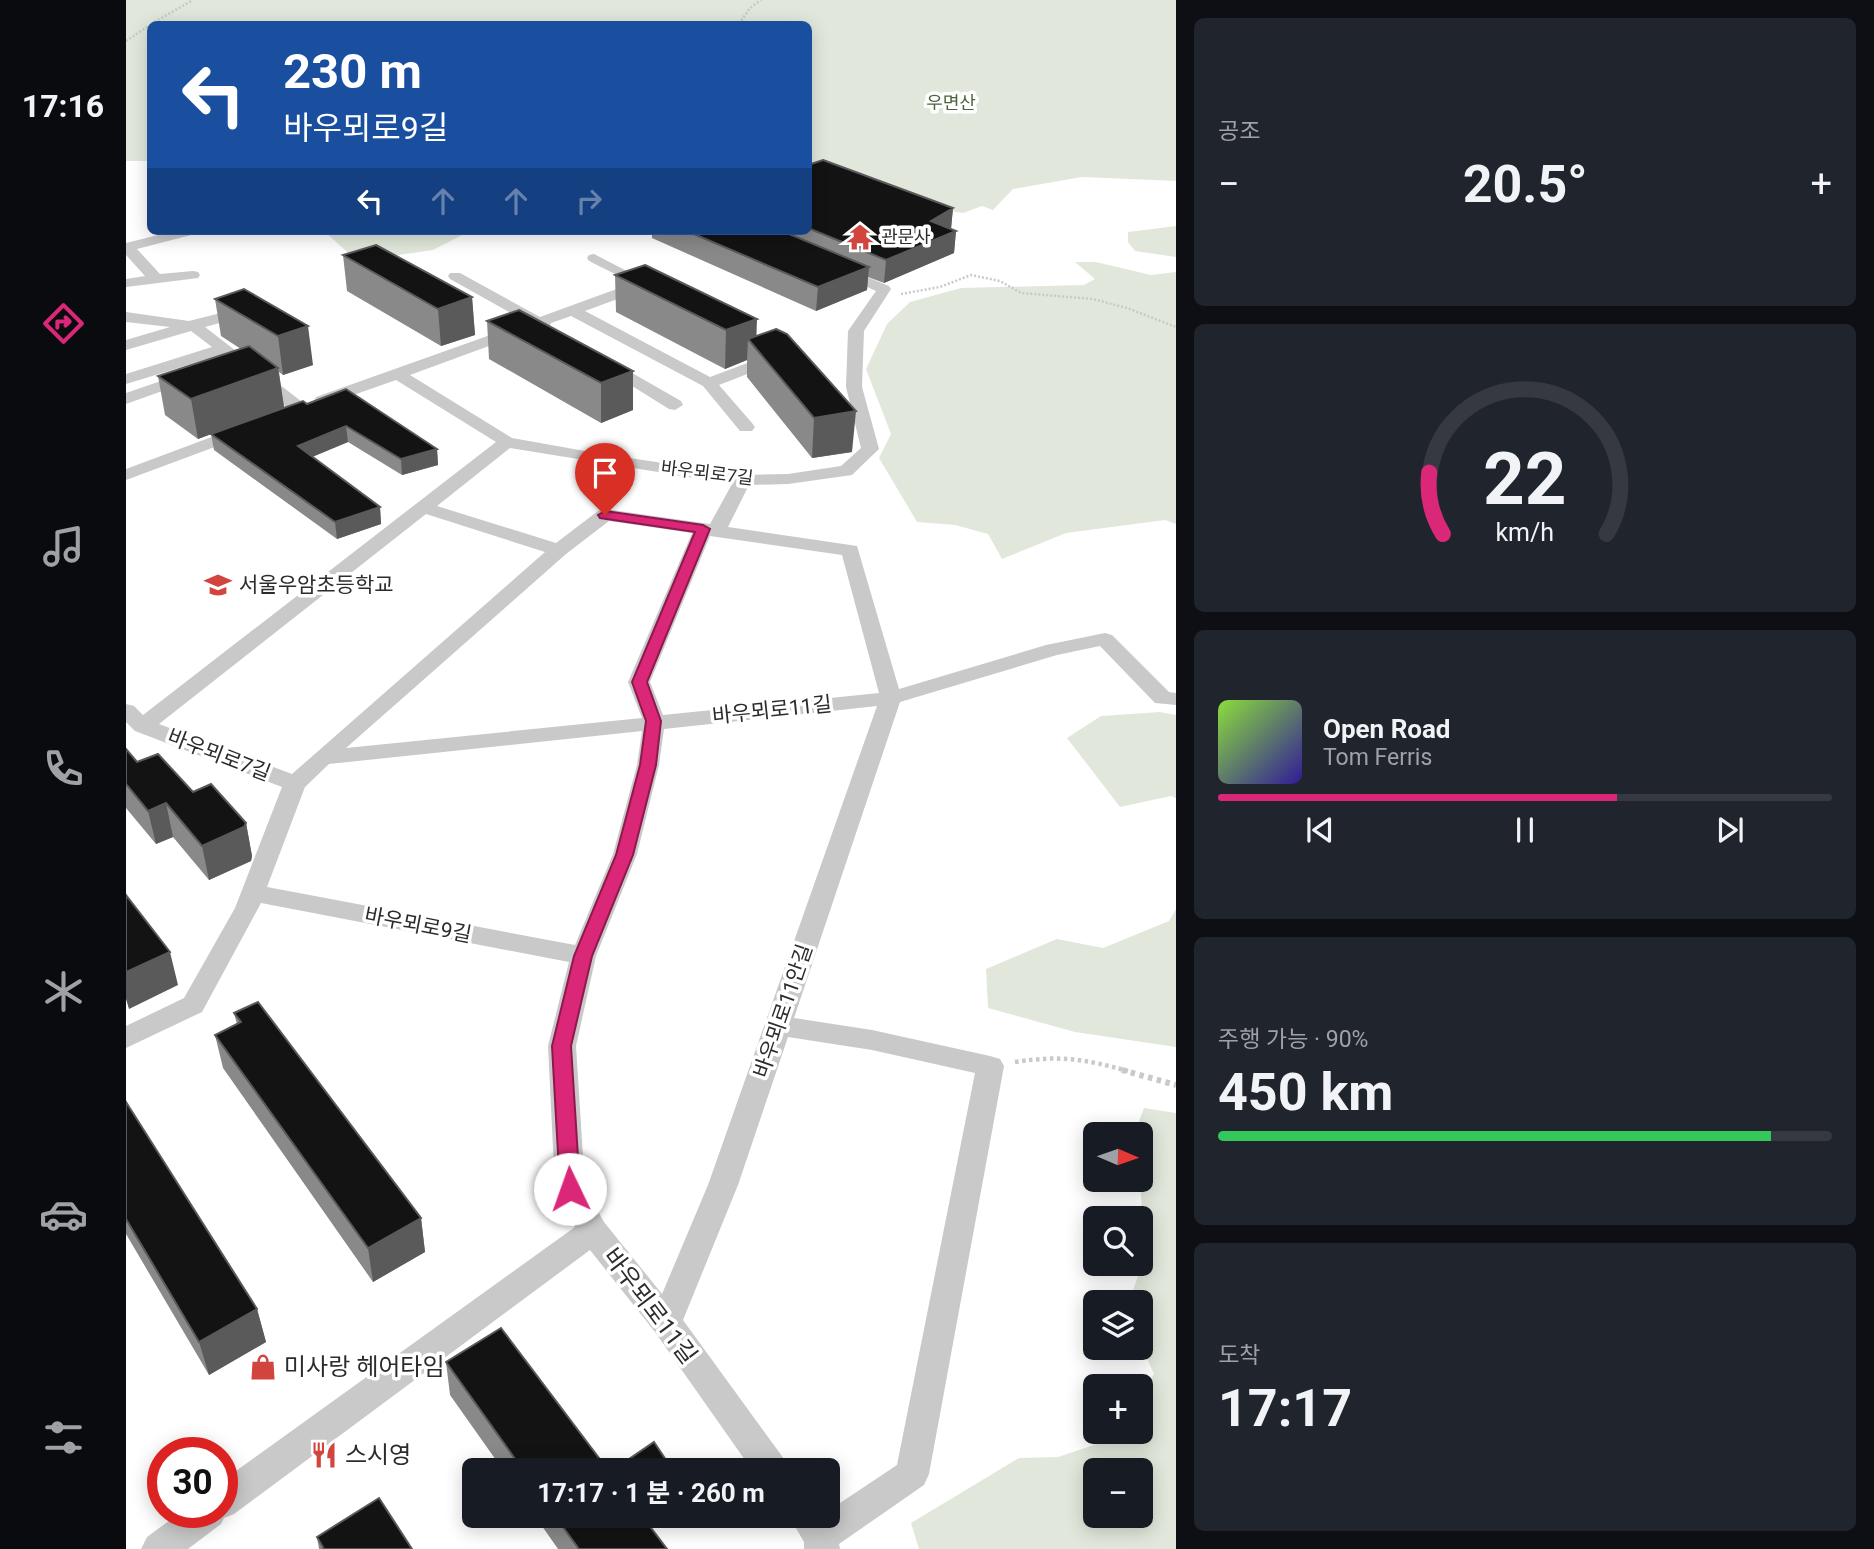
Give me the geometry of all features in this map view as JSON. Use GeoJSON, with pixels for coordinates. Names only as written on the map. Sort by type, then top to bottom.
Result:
{"type":"FeatureCollection","features":[{"type":"Feature","properties":{"kind":"street"},"geometry":{"type":"LineString","coordinates":[[156,279],[127,247],[174,235]]}},
{"type":"Feature","properties":{"kind":"street"},"geometry":{"type":"LineString","coordinates":[[126,475],[572,310],[651,287],[594,258]]}},
{"type":"Feature","properties":{"kind":"street"},"geometry":{"type":"LineString","coordinates":[[819,263],[884,289],[881,297]]}},
{"type":"Feature","properties":{"kind":"street"},"geometry":{"type":"LineString","coordinates":[[126,283],[193,275]]}},
{"type":"Feature","properties":{"kind":"street"},"geometry":{"type":"LineString","coordinates":[[456,275],[562,335]]}},
{"type":"Feature","properties":{"kind":"street","name":"바우뫼로7길"},"geometry":{"type":"LineString","coordinates":[[399,375],[507,442],[743,480],[788,479],[846,471],[870,450],[854,387],[856,331],[881,297]]}},
{"type":"Feature","properties":{"kind":"street"},"geometry":{"type":"LineString","coordinates":[[126,345],[261,307]]}},
{"type":"Feature","properties":{"kind":"street"},"geometry":{"type":"LineString","coordinates":[[572,310],[709,383],[746,427]]}},
{"type":"Feature","properties":{"kind":"street"},"geometry":{"type":"LineString","coordinates":[[126,317],[193,325],[300,409]]}},
{"type":"Feature","properties":{"kind":"street"},"geometry":{"type":"LineString","coordinates":[[709,383],[783,356],[760,344]]}},
{"type":"Feature","properties":{"kind":"street"},"geometry":{"type":"LineString","coordinates":[[126,379],[230,354]]}},
{"type":"Feature","properties":{"kind":"street"},"geometry":{"type":"LineString","coordinates":[[126,399],[230,354]]}},
{"type":"Feature","properties":{"kind":"street"},"geometry":{"type":"LineString","coordinates":[[596,356],[675,405]]}},
{"type":"Feature","properties":{"kind":"street","name":"바우뫼로7길"},"geometry":{"type":"LineString","coordinates":[[143,726],[507,442]]}},
{"type":"Feature","properties":{"kind":"street","name":"바우뫼로11길"},"geometry":{"type":"LineString","coordinates":[[743,480],[710,530],[639,682],[653,721],[648,765],[625,855],[583,956],[562,1046],[570,1189],[593,1231],[666,1322],[763,1458]]}},
{"type":"Feature","properties":{"kind":"street"},"geometry":{"type":"LineString","coordinates":[[421,507],[559,550]]}},
{"type":"Feature","properties":{"kind":"street"},"geometry":{"type":"LineString","coordinates":[[126,1038],[193,1005],[253,893],[295,784],[559,550],[605,515],[850,550],[891,698],[1054,649],[1105,639],[1163,698],[1176,699]]}},
{"type":"Feature","properties":{"kind":"street","name":"바우뫼로11길"},"geometry":{"type":"LineString","coordinates":[[653,721],[891,698]]}},
{"type":"Feature","properties":{"kind":"street","name":"바우뫼로11안길"},"geometry":{"type":"LineString","coordinates":[[666,1322],[723,1185],[891,698]]}},
{"type":"Feature","properties":{"kind":"street","name":"바우뫼로7길"},"geometry":{"type":"LineString","coordinates":[[126,711],[143,726],[295,784]]}},
{"type":"Feature","properties":{"kind":"street"},"geometry":{"type":"LineString","coordinates":[[322,758],[653,721]]}},
{"type":"Feature","properties":{"kind":"street","name":"바우뫼로9길"},"geometry":{"type":"LineString","coordinates":[[253,893],[583,956]]}},
{"type":"Feature","properties":{"kind":"street"},"geometry":{"type":"LineString","coordinates":[[778,1025],[872,1040],[990,1066],[912,1474],[816,1533]]}},
{"type":"Feature","properties":{"kind":"street"},"geometry":{"type":"LineString","coordinates":[[238,1490],[593,1231]]}},
{"type":"Feature","properties":{"kind":"street"},"geometry":{"type":"LineString","coordinates":[[159,1549],[187,1528]]}},
{"type":"Feature","properties":{"kind":"path"},"geometry":{"type":"LineString","coordinates":[[158,21],[192,0]]}},
{"type":"Feature","properties":{"kind":"path"},"geometry":{"type":"LineString","coordinates":[[741,21],[750,8],[761,0]]}},
{"type":"Feature","properties":{"kind":"path"},"geometry":{"type":"LineString","coordinates":[[126,41],[147,28]]}},
{"type":"Feature","properties":{"kind":"path"},"geometry":{"type":"LineString","coordinates":[[881,297],[940,287],[971,275],[1000,281],[1021,293],[1060,295],[1104,302],[1176,327]]}},
{"type":"Feature","properties":{"kind":"path"},"geometry":{"type":"LineString","coordinates":[[990,1066],[1049,1057],[1085,1059],[1176,1084]]}},
{"type":"Feature","properties":{"kind":"green space","name":"우면산"},"geometry":{"type":"Polygon","coordinates":[[[126,0],[1176,0],[1176,181],[1082,177],[1013,189],[993,210],[982,206],[963,213],[934,208],[812,169],[812,21],[147,21],[147,161],[126,161],[126,0]]]}},
{"type":"Feature","properties":{"kind":"green space"},"geometry":{"type":"Polygon","coordinates":[[[1176,226],[1176,257],[1135,251],[1128,242],[1128,232],[1176,226]]]}},
{"type":"Feature","properties":{"kind":"green space"},"geometry":{"type":"Polygon","coordinates":[[[328,235],[462,235],[433,250],[357,261],[328,235]]]}},
{"type":"Feature","properties":{"kind":"green space"},"geometry":{"type":"Polygon","coordinates":[[[1075,262],[1096,262],[1151,275],[1176,272],[1176,524],[1165,520],[1066,533],[1002,559],[988,534],[955,525],[917,522],[879,458],[891,434],[866,369],[887,324],[910,302],[961,288],[1084,285],[1095,279],[1075,262]]]}},
{"type":"Feature","properties":{"kind":"green space"},"geometry":{"type":"Polygon","coordinates":[[[1160,712],[1176,715],[1176,798],[1171,796],[1120,807],[1067,738],[1101,716],[1160,712]]]}},
{"type":"Feature","properties":{"kind":"green space"},"geometry":{"type":"Polygon","coordinates":[[[1176,909],[1176,1047],[1075,1032],[988,1008],[986,969],[1057,939],[1103,948],[1169,921],[1176,909]]]}},
{"type":"Feature","properties":{"kind":"green space"},"geometry":{"type":"Polygon","coordinates":[[[1144,1108],[1176,1113],[1176,1549],[919,1549],[911,1523],[1019,1458],[1058,1457],[1097,1444],[1153,1444],[1154,1374],[1148,1360],[1153,1360],[1153,1290],[1133,1290],[1138,1276],[1153,1276],[1153,1206],[1142,1206],[1141,1192],[1153,1192],[1153,1122],[1139,1122],[1144,1108]]]}},
{"type":"Feature","properties":{"kind":"building","name":"관문사"},"geometry":{"type":"Polygon","coordinates":[[[823,160],[953,208],[931,221],[956,231],[886,260],[812,230],[812,164],[823,160]]]}},
{"type":"Feature","properties":{"kind":"building"},"geometry":{"type":"Polygon","coordinates":[[[696,235],[792,235],[869,267],[818,287],[696,235]]]}},
{"type":"Feature","properties":{"kind":"building"},"geometry":{"type":"Polygon","coordinates":[[[376,245],[472,297],[438,309],[343,255],[376,245]]]}},
{"type":"Feature","properties":{"kind":"building"},"geometry":{"type":"Polygon","coordinates":[[[645,265],[757,319],[726,330],[615,275],[645,265]]]}},
{"type":"Feature","properties":{"kind":"building"},"geometry":{"type":"Polygon","coordinates":[[[244,289],[308,326],[278,336],[215,299],[244,289]]]}},
{"type":"Feature","properties":{"kind":"building"},"geometry":{"type":"Polygon","coordinates":[[[519,310],[633,371],[601,383],[487,321],[519,310]]]}},
{"type":"Feature","properties":{"kind":"building"},"geometry":{"type":"Polygon","coordinates":[[[776,329],[787,334],[856,411],[814,418],[748,339],[776,329]]]}},
{"type":"Feature","properties":{"kind":"building"},"geometry":{"type":"Polygon","coordinates":[[[249,346],[278,368],[191,399],[158,376],[249,346]]]}},
{"type":"Feature","properties":{"kind":"building"},"geometry":{"type":"Polygon","coordinates":[[[346,389],[437,449],[401,459],[346,426],[298,446],[380,507],[335,522],[211,434],[303,401],[307,404],[346,389]]]}},
{"type":"Feature","properties":{"kind":"building"},"geometry":{"type":"Polygon","coordinates":[[[126,749],[137,762],[158,754],[193,792],[211,784],[246,823],[244,827],[202,846],[166,803],[148,811],[126,784],[126,749]]]}},
{"type":"Feature","properties":{"kind":"building"},"geometry":{"type":"Polygon","coordinates":[[[126,895],[170,952],[126,972],[126,895]]]}},
{"type":"Feature","properties":{"kind":"building"},"geometry":{"type":"Polygon","coordinates":[[[258,1002],[421,1218],[368,1248],[215,1035],[241,1022],[234,1013],[258,1002]]]}},
{"type":"Feature","properties":{"kind":"building"},"geometry":{"type":"Polygon","coordinates":[[[126,1102],[257,1309],[199,1342],[126,1219],[126,1102]]]}},
{"type":"Feature","properties":{"kind":"building"},"geometry":{"type":"Polygon","coordinates":[[[501,1328],[599,1458],[514,1458],[446,1362],[501,1328]]]}},
{"type":"Feature","properties":{"kind":"building"},"geometry":{"type":"Polygon","coordinates":[[[654,1442],[665,1458],[631,1458],[654,1442]]]}},
{"type":"Feature","properties":{"kind":"building"},"geometry":{"type":"Polygon","coordinates":[[[379,1498],[412,1549],[324,1549],[317,1537],[379,1498]]]}},
{"type":"Feature","properties":{"kind":"building"},"geometry":{"type":"Polygon","coordinates":[[[564,1528],[651,1528],[667,1549],[579,1549],[564,1528]]]}},
{"type":"Feature","properties":{"kind":"place","name":"관문사"},"geometry":{"type":"Point","coordinates":[860,237]}},
{"type":"Feature","properties":{"kind":"place","name":"서울우암초등학교"},"geometry":{"type":"Point","coordinates":[218,585]}},
{"type":"Feature","properties":{"kind":"place","name":"미사랑 헤어타임"},"geometry":{"type":"Point","coordinates":[263,1367]}},
{"type":"Feature","properties":{"kind":"place","name":"스시영"},"geometry":{"type":"Point","coordinates":[324,1455]}},
{"type":"Feature","properties":{"kind":"route"},"geometry":{"type":"LineString","coordinates":[[570,1189],[562,1046],[583,956],[625,855],[648,765],[653,721],[639,682],[703,529],[605,515]]}}]}
